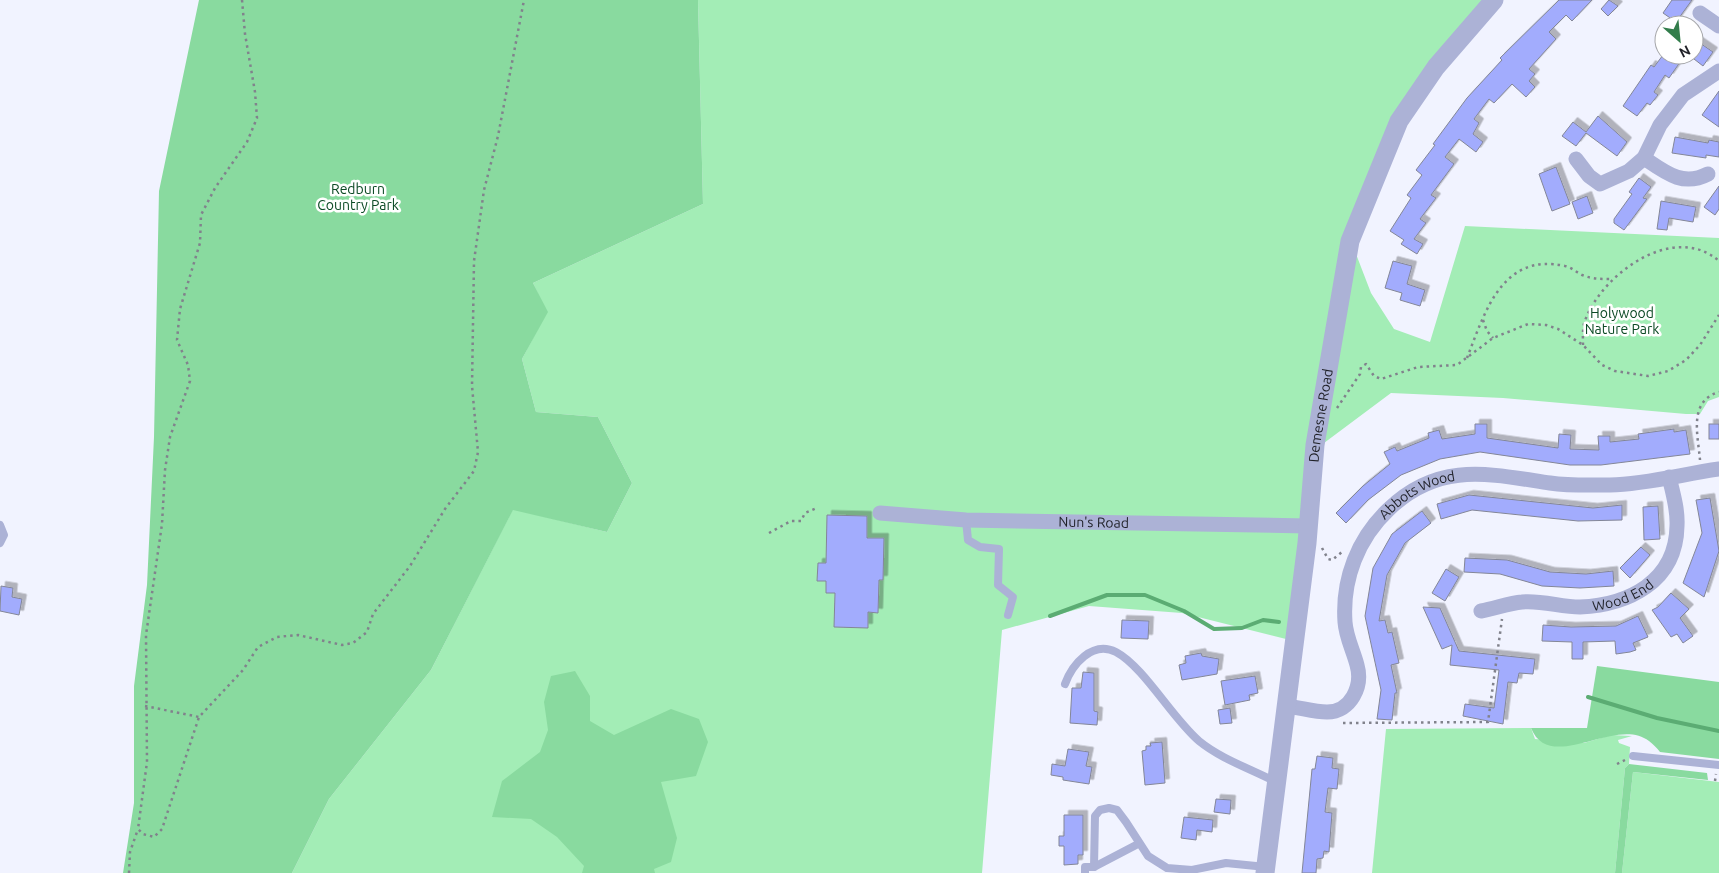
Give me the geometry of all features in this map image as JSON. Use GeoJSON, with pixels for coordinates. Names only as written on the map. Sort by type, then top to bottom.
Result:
{"type":"FeatureCollection","features":[{"type":"Feature","properties":{"kind":"street","name":"Demesne Road"},"geometry":{"type":"LineString","coordinates":[[1266,870],[1320,417],[1350,242],[1398,121],[1436,67],[1494,0]]}},
{"type":"Feature","properties":{"kind":"street"},"geometry":{"type":"LineString","coordinates":[[1700,13],[1719,26]]}},
{"type":"Feature","properties":{"kind":"street"},"geometry":{"type":"LineString","coordinates":[[1576,159],[1589,176],[1600,184],[1629,172],[1644,158],[1660,125],[1683,95],[1719,70]]}},
{"type":"Feature","properties":{"kind":"street"},"geometry":{"type":"LineString","coordinates":[[1644,158],[1669,176],[1696,181],[1708,174]]}},
{"type":"Feature","properties":{"kind":"street","name":"Abbots Wood"},"geometry":{"type":"LineString","coordinates":[[1327,712],[1348,703],[1359,685],[1358,666],[1348,638],[1345,608],[1348,578],[1358,550],[1379,519],[1402,498],[1428,484],[1457,475],[1486,473],[1578,485],[1614,485],[1719,469]]}},
{"type":"Feature","properties":{"kind":"street","name":"Wood End"},"geometry":{"type":"LineString","coordinates":[[1481,611],[1522,602],[1578,607],[1609,604],[1627,599],[1650,584],[1665,567],[1676,537],[1677,515],[1670,477]]}},
{"type":"Feature","properties":{"kind":"street","name":"Nun's Road"},"geometry":{"type":"LineString","coordinates":[[880,513],[966,520],[1307,534]]}},
{"type":"Feature","properties":{"kind":"street"},"geometry":{"type":"LineString","coordinates":[[1285,706],[1327,712]]}},
{"type":"Feature","properties":{"kind":"lane"},"geometry":{"type":"LineString","coordinates":[[966,520],[968,540],[980,547],[999,550],[998,585],[1013,597],[1008,615]]}},
{"type":"Feature","properties":{"kind":"lane"},"geometry":{"type":"LineString","coordinates":[[0,525],[4,534],[0,543]]}},
{"type":"Feature","properties":{"kind":"lane"},"geometry":{"type":"LineString","coordinates":[[1065,684],[1070,671],[1086,654],[1096,650],[1107,649],[1116,652],[1138,671],[1198,740],[1213,751],[1276,782]]}},
{"type":"Feature","properties":{"kind":"lane"},"geometry":{"type":"LineString","coordinates":[[1633,756],[1719,765]]}},
{"type":"Feature","properties":{"kind":"lane"},"geometry":{"type":"LineString","coordinates":[[1094,866],[1094,821],[1100,810],[1109,808],[1117,810],[1138,844],[1154,861],[1175,870],[1192,870],[1226,863],[1266,870]]}},
{"type":"Feature","properties":{"kind":"lane"},"geometry":{"type":"LineString","coordinates":[[1085,873],[1085,867],[1094,866],[1138,844]]}},
{"type":"Feature","properties":{"kind":"path"},"geometry":{"type":"LineString","coordinates":[[129,873],[130,852],[138,829],[147,762],[148,736],[145,706],[146,635],[162,524],[165,470],[170,437],[190,381],[188,365],[177,340],[180,309],[200,243],[201,215],[215,188],[246,142],[257,118],[256,92],[245,34],[242,0]]}},
{"type":"Feature","properties":{"kind":"path"},"geometry":{"type":"LineString","coordinates":[[138,829],[143,834],[154,837],[162,829],[198,717],[243,670],[258,647],[277,637],[298,635],[342,645],[353,643],[366,632],[378,607],[410,566],[445,509],[474,471],[478,452],[472,386],[474,261],[484,190],[498,136],[524,0]]}},
{"type":"Feature","properties":{"kind":"path"},"geometry":{"type":"LineString","coordinates":[[1583,345],[1585,320],[1594,301],[1612,279],[1643,257],[1661,251],[1688,247],[1708,251],[1719,261]]}},
{"type":"Feature","properties":{"kind":"path"},"geometry":{"type":"LineString","coordinates":[[1466,359],[1500,286],[1514,273],[1530,267],[1551,264],[1567,266],[1591,278],[1612,279]]}},
{"type":"Feature","properties":{"kind":"path"},"geometry":{"type":"LineString","coordinates":[[1320,417],[1328,418],[1346,398],[1360,374],[1361,367],[1366,364],[1374,376],[1381,379],[1418,367],[1457,365],[1493,338],[1528,324],[1546,325],[1558,329],[1583,345],[1602,365],[1615,371],[1648,376],[1668,371],[1686,360],[1700,344],[1719,315]]}},
{"type":"Feature","properties":{"kind":"path"},"geometry":{"type":"LineString","coordinates":[[1483,320],[1487,331],[1493,338]]}},
{"type":"Feature","properties":{"kind":"path"},"geometry":{"type":"LineString","coordinates":[[1701,471],[1698,406],[1710,396],[1719,392]]}},
{"type":"Feature","properties":{"kind":"path"},"geometry":{"type":"LineString","coordinates":[[769,533],[792,520],[801,521],[805,513],[817,508]]}},
{"type":"Feature","properties":{"kind":"path"},"geometry":{"type":"LineString","coordinates":[[1307,534],[1332,560],[1346,547],[1358,550]]}},
{"type":"Feature","properties":{"kind":"path"},"geometry":{"type":"LineString","coordinates":[[1327,712],[1336,723],[1488,722],[1503,607]]}},
{"type":"Feature","properties":{"kind":"path"},"geometry":{"type":"LineString","coordinates":[[145,706],[198,717]]}},
{"type":"Feature","properties":{"kind":"green space","name":"Redburn Country Park"},"geometry":{"type":"Polygon","coordinates":[[[199,0],[698,0],[703,204],[533,283],[548,312],[522,359],[536,412],[598,417],[632,483],[607,532],[513,510],[431,670],[329,799],[292,873],[123,873],[134,803],[134,686],[147,585],[154,437],[159,191],[199,0]]]}},
{"type":"Feature","properties":{"kind":"green space"},"geometry":{"type":"Polygon","coordinates":[[[698,0],[1494,0],[1399,121],[1350,241],[1294,641],[1182,613],[1089,606],[1002,630],[982,873],[292,873],[329,799],[431,670],[513,509],[607,532],[632,483],[598,417],[536,412],[522,359],[547,312],[533,283],[703,204],[698,0]]]}},
{"type":"Feature","properties":{"kind":"green space","name":"Holywood Nature Park"},"geometry":{"type":"Polygon","coordinates":[[[1465,226],[1719,238],[1719,397],[1708,401],[1700,414],[1686,414],[1503,398],[1391,393],[1324,443],[1356,254],[1371,293],[1394,329],[1430,342],[1465,226]]]}},
{"type":"Feature","properties":{"kind":"green space"},"geometry":{"type":"Polygon","coordinates":[[[1597,666],[1719,682],[1719,759],[1660,752],[1649,741],[1635,735],[1619,735],[1568,746],[1553,746],[1540,741],[1531,728],[1587,728],[1597,666]]]}},
{"type":"Feature","properties":{"kind":"green space"},"geometry":{"type":"Polygon","coordinates":[[[575,671],[590,696],[590,721],[614,735],[671,709],[699,719],[708,742],[696,776],[661,782],[677,838],[671,862],[654,869],[655,873],[582,873],[584,866],[557,837],[531,819],[492,817],[502,781],[540,752],[548,730],[544,702],[551,676],[575,671]]]}},
{"type":"Feature","properties":{"kind":"green space"},"geometry":{"type":"Polygon","coordinates":[[[1531,728],[1535,739],[1584,743],[1611,735],[1632,736],[1618,740],[1619,743],[1630,747],[1629,764],[1625,768],[1615,873],[1372,873],[1386,729],[1531,728]]]}},
{"type":"Feature","properties":{"kind":"green space"},"geometry":{"type":"Polygon","coordinates":[[[1629,764],[1707,773],[1708,780],[1633,772],[1622,873],[1615,873],[1625,768],[1629,764]]]}},
{"type":"Feature","properties":{"kind":"green space"},"geometry":{"type":"Polygon","coordinates":[[[1633,772],[1719,782],[1719,873],[1622,873],[1633,772]]]}},
{"type":"Feature","properties":{"kind":"building"},"geometry":{"type":"Polygon","coordinates":[[[1559,0],[1592,0],[1572,21],[1566,15],[1549,32],[1556,39],[1529,69],[1535,74],[1529,81],[1535,87],[1526,97],[1512,84],[1494,103],[1489,99],[1474,119],[1479,123],[1473,134],[1483,142],[1476,152],[1459,139],[1445,157],[1454,164],[1431,195],[1436,198],[1420,219],[1426,223],[1414,239],[1423,244],[1417,254],[1401,244],[1404,240],[1390,231],[1411,198],[1407,195],[1422,175],[1416,170],[1467,98],[1502,60],[1500,58],[1559,0]]]}},
{"type":"Feature","properties":{"kind":"building"},"geometry":{"type":"Polygon","coordinates":[[[1609,0],[1618,6],[1608,16],[1601,9],[1609,0]]]}},
{"type":"Feature","properties":{"kind":"building"},"geometry":{"type":"Polygon","coordinates":[[[1672,0],[1692,0],[1681,15],[1666,15],[1663,13],[1672,0]]]}},
{"type":"Feature","properties":{"kind":"building"},"geometry":{"type":"Polygon","coordinates":[[[1704,46],[1713,52],[1704,65],[1704,46]]]}},
{"type":"Feature","properties":{"kind":"building"},"geometry":{"type":"Polygon","coordinates":[[[1651,65],[1654,67],[1656,65],[1678,65],[1669,78],[1665,75],[1654,92],[1658,95],[1650,105],[1647,103],[1637,116],[1623,106],[1651,65]]]}},
{"type":"Feature","properties":{"kind":"building"},"geometry":{"type":"Polygon","coordinates":[[[1719,91],[1719,127],[1702,115],[1719,91]]]}},
{"type":"Feature","properties":{"kind":"building"},"geometry":{"type":"Polygon","coordinates":[[[1598,116],[1627,142],[1617,156],[1586,133],[1576,146],[1562,136],[1573,122],[1586,132],[1598,116]]]}},
{"type":"Feature","properties":{"kind":"building"},"geometry":{"type":"Polygon","coordinates":[[[1675,137],[1708,143],[1709,140],[1719,142],[1719,157],[1706,155],[1706,158],[1672,153],[1675,137]]]}},
{"type":"Feature","properties":{"kind":"building"},"geometry":{"type":"Polygon","coordinates":[[[1556,167],[1570,204],[1552,211],[1539,174],[1556,167]]]}},
{"type":"Feature","properties":{"kind":"building"},"geometry":{"type":"Polygon","coordinates":[[[1639,178],[1651,187],[1643,198],[1647,199],[1624,230],[1614,223],[1614,219],[1632,194],[1629,192],[1639,178]]]}},
{"type":"Feature","properties":{"kind":"building"},"geometry":{"type":"Polygon","coordinates":[[[1719,186],[1719,209],[1715,215],[1704,207],[1719,186]]]}},
{"type":"Feature","properties":{"kind":"building"},"geometry":{"type":"Polygon","coordinates":[[[1587,196],[1593,213],[1578,219],[1572,202],[1587,196]]]}},
{"type":"Feature","properties":{"kind":"building"},"geometry":{"type":"Polygon","coordinates":[[[1661,201],[1696,207],[1693,222],[1669,218],[1667,230],[1657,229],[1661,201]]]}},
{"type":"Feature","properties":{"kind":"building"},"geometry":{"type":"Polygon","coordinates":[[[1393,261],[1412,266],[1407,284],[1425,290],[1420,306],[1400,300],[1402,293],[1385,288],[1393,261]]]}},
{"type":"Feature","properties":{"kind":"building"},"geometry":{"type":"Polygon","coordinates":[[[1475,424],[1487,424],[1487,438],[1558,448],[1559,434],[1571,435],[1570,449],[1599,450],[1598,436],[1610,436],[1610,442],[1639,439],[1638,434],[1674,429],[1674,432],[1686,430],[1690,454],[1601,465],[1570,465],[1480,452],[1440,459],[1401,475],[1368,500],[1346,523],[1336,513],[1363,486],[1390,464],[1384,452],[1395,447],[1397,451],[1429,438],[1428,433],[1439,430],[1442,439],[1475,434],[1475,424]]]}},
{"type":"Feature","properties":{"kind":"building"},"geometry":{"type":"Polygon","coordinates":[[[1709,424],[1719,424],[1719,439],[1709,439],[1709,424]]]}},
{"type":"Feature","properties":{"kind":"building"},"geometry":{"type":"Polygon","coordinates":[[[1469,495],[1593,508],[1622,505],[1622,520],[1578,521],[1472,510],[1441,519],[1437,504],[1469,495]]]}},
{"type":"Feature","properties":{"kind":"building"},"geometry":{"type":"Polygon","coordinates":[[[1710,498],[1719,551],[1704,597],[1683,583],[1702,533],[1696,500],[1710,498]]]}},
{"type":"Feature","properties":{"kind":"building"},"geometry":{"type":"Polygon","coordinates":[[[1658,506],[1660,539],[1644,540],[1643,507],[1658,506]]]}},
{"type":"Feature","properties":{"kind":"building"},"geometry":{"type":"Polygon","coordinates":[[[1422,511],[1431,523],[1405,543],[1387,575],[1379,621],[1385,620],[1388,633],[1392,632],[1399,663],[1391,665],[1397,693],[1395,693],[1392,720],[1377,719],[1381,690],[1365,616],[1373,568],[1392,534],[1422,511]]]}},
{"type":"Feature","properties":{"kind":"building"},"geometry":{"type":"Polygon","coordinates":[[[827,515],[867,516],[867,538],[884,538],[883,580],[879,580],[878,613],[868,612],[868,628],[834,627],[835,593],[826,593],[826,581],[817,581],[818,563],[826,563],[827,515]]]}},
{"type":"Feature","properties":{"kind":"building"},"geometry":{"type":"Polygon","coordinates":[[[1641,547],[1650,555],[1630,578],[1620,568],[1641,547]]]}},
{"type":"Feature","properties":{"kind":"building"},"geometry":{"type":"Polygon","coordinates":[[[1465,558],[1507,560],[1550,572],[1586,574],[1613,571],[1614,586],[1580,588],[1542,586],[1500,574],[1464,572],[1465,558]]]}},
{"type":"Feature","properties":{"kind":"building"},"geometry":{"type":"Polygon","coordinates":[[[1446,569],[1459,577],[1445,601],[1432,593],[1446,569]]]}},
{"type":"Feature","properties":{"kind":"building"},"geometry":{"type":"Polygon","coordinates":[[[1,586],[13,588],[12,597],[22,599],[19,615],[0,611],[1,586]]]}},
{"type":"Feature","properties":{"kind":"building"},"geometry":{"type":"Polygon","coordinates":[[[1671,593],[1689,609],[1680,618],[1693,636],[1683,643],[1677,634],[1671,637],[1652,610],[1658,607],[1671,593]]]}},
{"type":"Feature","properties":{"kind":"building"},"geometry":{"type":"Polygon","coordinates":[[[1423,607],[1440,608],[1459,651],[1535,659],[1533,674],[1519,673],[1517,683],[1508,682],[1503,724],[1463,716],[1465,704],[1494,708],[1499,670],[1450,665],[1452,645],[1442,649],[1423,607]]]}},
{"type":"Feature","properties":{"kind":"building"},"geometry":{"type":"Polygon","coordinates":[[[1638,616],[1648,637],[1633,643],[1636,650],[1630,652],[1616,654],[1615,641],[1583,642],[1583,659],[1572,659],[1572,642],[1542,641],[1543,625],[1571,627],[1616,626],[1638,616]]]}},
{"type":"Feature","properties":{"kind":"building"},"geometry":{"type":"Polygon","coordinates":[[[1122,620],[1149,621],[1148,639],[1121,638],[1122,620]]]}},
{"type":"Feature","properties":{"kind":"building"},"geometry":{"type":"Polygon","coordinates":[[[1201,653],[1202,656],[1219,659],[1217,674],[1182,680],[1179,665],[1186,663],[1185,656],[1201,653]]]}},
{"type":"Feature","properties":{"kind":"building"},"geometry":{"type":"Polygon","coordinates":[[[1083,672],[1094,673],[1094,711],[1098,712],[1097,725],[1070,723],[1072,688],[1081,688],[1083,672]]]}},
{"type":"Feature","properties":{"kind":"building"},"geometry":{"type":"Polygon","coordinates":[[[1255,676],[1258,693],[1249,695],[1250,700],[1225,705],[1221,681],[1255,676]]]}},
{"type":"Feature","properties":{"kind":"building"},"geometry":{"type":"Polygon","coordinates":[[[1230,708],[1232,723],[1220,724],[1218,710],[1230,708]]]}},
{"type":"Feature","properties":{"kind":"building"},"geometry":{"type":"Polygon","coordinates":[[[1162,742],[1165,783],[1145,785],[1142,751],[1146,750],[1146,746],[1151,746],[1150,743],[1162,742]]]}},
{"type":"Feature","properties":{"kind":"building"},"geometry":{"type":"Polygon","coordinates":[[[1068,749],[1089,752],[1086,766],[1092,767],[1089,784],[1063,780],[1063,777],[1051,775],[1052,764],[1065,766],[1068,749]]]}},
{"type":"Feature","properties":{"kind":"building"},"geometry":{"type":"Polygon","coordinates":[[[1317,756],[1333,758],[1332,768],[1339,769],[1337,789],[1328,788],[1325,812],[1332,813],[1329,852],[1324,851],[1323,858],[1317,859],[1316,873],[1302,873],[1312,769],[1315,769],[1317,756]]]}},
{"type":"Feature","properties":{"kind":"building"},"geometry":{"type":"Polygon","coordinates":[[[1216,799],[1231,800],[1230,814],[1214,812],[1216,799]]]}},
{"type":"Feature","properties":{"kind":"building"},"geometry":{"type":"Polygon","coordinates":[[[1064,815],[1083,815],[1083,855],[1078,855],[1078,864],[1064,865],[1064,846],[1059,846],[1059,836],[1064,836],[1064,815]]]}},
{"type":"Feature","properties":{"kind":"building"},"geometry":{"type":"Polygon","coordinates":[[[1184,817],[1213,820],[1212,832],[1197,830],[1196,840],[1181,838],[1184,817]]]}},
{"type":"Feature","properties":{"kind":"waterway"},"geometry":{"type":"LineString","coordinates":[[1050,616],[1107,595],[1145,595],[1184,611],[1214,629],[1242,628],[1263,620],[1279,622]]}},
{"type":"Feature","properties":{"kind":"waterway"},"geometry":{"type":"LineString","coordinates":[[1588,697],[1657,718],[1719,731]]}}]}
